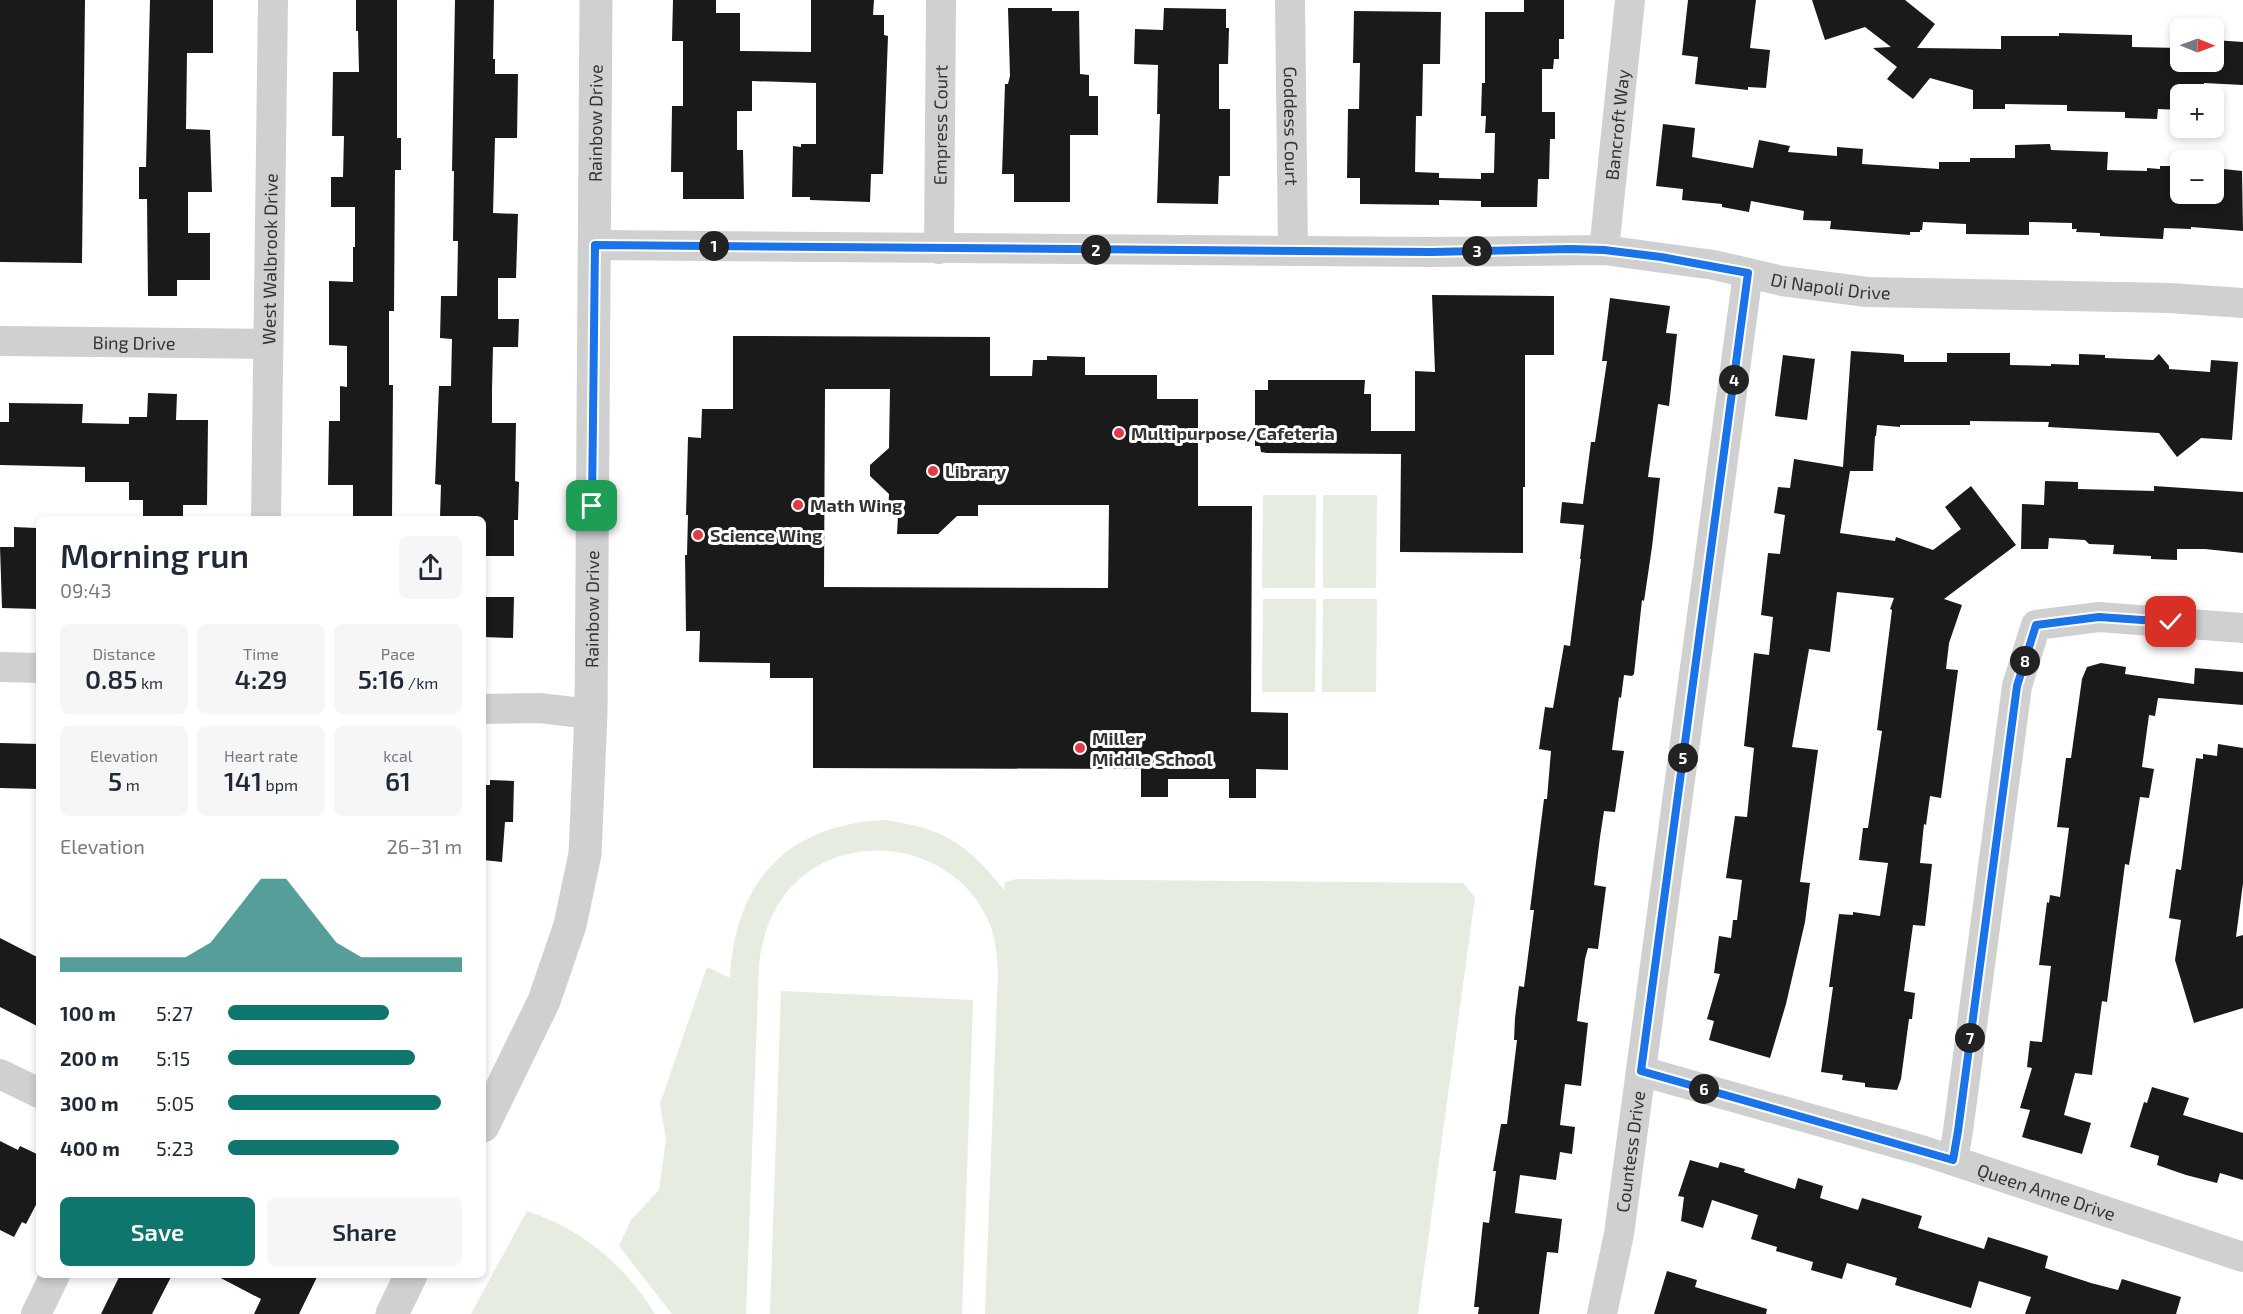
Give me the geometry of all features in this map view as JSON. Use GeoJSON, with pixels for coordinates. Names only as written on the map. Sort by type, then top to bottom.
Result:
{"type":"FeatureCollection","features":[{"type":"Feature","properties":{"kind":"street","name":"West Walbrook Drive"},"geometry":{"type":"LineString","coordinates":[[266,516],[273,0]]}},
{"type":"Feature","properties":{"kind":"street","name":"Rainbow Drive"},"geometry":{"type":"LineString","coordinates":[[486,1120],[544,1001],[570,925],[585,854],[591,714],[597,0]]}},
{"type":"Feature","properties":{"kind":"street","name":"Empress Court"},"geometry":{"type":"LineString","coordinates":[[939,249],[941,0]]}},
{"type":"Feature","properties":{"kind":"street","name":"Goddess Court"},"geometry":{"type":"LineString","coordinates":[[1290,0],[1293,251]]}},
{"type":"Feature","properties":{"kind":"street","name":"Bancroft Way"},"geometry":{"type":"LineString","coordinates":[[1604,250],[1630,0]]}},
{"type":"Feature","properties":{"kind":"street","name":"Di Napoli Drive"},"geometry":{"type":"LineString","coordinates":[[595,245],[1293,251],[1604,250],[1714,265],[1782,281],[1867,292],[2170,298],[2243,303]]}},
{"type":"Feature","properties":{"kind":"street","name":"Countess Drive"},"geometry":{"type":"LineString","coordinates":[[1602,1314],[1619,1234],[1748,273]]}},
{"type":"Feature","properties":{"kind":"street","name":"Bing Drive"},"geometry":{"type":"LineString","coordinates":[[0,341],[268,344]]}},
{"type":"Feature","properties":{"kind":"street"},"geometry":{"type":"LineString","coordinates":[[1953,1160],[2017,686],[2036,625],[2099,617],[2243,628]]}},
{"type":"Feature","properties":{"kind":"street"},"geometry":{"type":"LineString","coordinates":[[0,667],[36,668]]}},
{"type":"Feature","properties":{"kind":"street"},"geometry":{"type":"LineString","coordinates":[[486,709],[539,708],[591,714]]}},
{"type":"Feature","properties":{"kind":"street","name":"Queen Anne Drive"},"geometry":{"type":"LineString","coordinates":[[1641,1071],[1953,1160],[2243,1257]]}},
{"type":"Feature","properties":{"kind":"street"},"geometry":{"type":"LineString","coordinates":[[0,1074],[36,1092]]}},
{"type":"Feature","properties":{"kind":"street"},"geometry":{"type":"LineString","coordinates":[[36,1314],[54,1278]]}},
{"type":"Feature","properties":{"kind":"street"},"geometry":{"type":"LineString","coordinates":[[392,1314],[410,1278]]}},
{"type":"Feature","properties":{"kind":"shaded area"},"geometry":{"type":"Polygon","coordinates":[[[1263,495],[1316,495],[1315,588],[1262,588],[1263,495]]]}},
{"type":"Feature","properties":{"kind":"shaded area"},"geometry":{"type":"Polygon","coordinates":[[[1323,495],[1377,495],[1376,588],[1323,588],[1323,495]]]}},
{"type":"Feature","properties":{"kind":"shaded area"},"geometry":{"type":"Polygon","coordinates":[[[1263,599],[1316,599],[1315,692],[1262,692],[1263,599]]]}},
{"type":"Feature","properties":{"kind":"shaded area"},"geometry":{"type":"Polygon","coordinates":[[[1323,599],[1377,599],[1376,692],[1322,692],[1323,599]]]}},
{"type":"Feature","properties":{"kind":"shaded area"},"geometry":{"type":"Polygon","coordinates":[[[884,820],[923,828],[953,841],[978,861],[1004,890],[1005,882],[1016,879],[1463,883],[1475,897],[1418,1314],[985,1314],[998,972],[993,933],[975,898],[952,875],[924,860],[894,852],[862,851],[832,859],[804,875],[781,900],[772,915],[764,938],[759,964],[746,1314],[672,1314],[619,1246],[631,1220],[659,1190],[666,1139],[660,1104],[707,967],[730,978],[734,944],[742,914],[755,887],[772,865],[794,847],[819,833],[849,824],[884,820]]]}},
{"type":"Feature","properties":{"kind":"shaded area"},"geometry":{"type":"Polygon","coordinates":[[[781,991],[973,1000],[962,1314],[770,1314],[781,991]]]}},
{"type":"Feature","properties":{"kind":"shaded area"},"geometry":{"type":"Polygon","coordinates":[[[527,1211],[566,1228],[600,1251],[630,1280],[655,1314],[471,1314],[527,1211]]]}},
{"type":"Feature","properties":{"kind":"building"},"geometry":{"type":"Polygon","coordinates":[[[0,0],[85,0],[82,263],[0,262],[0,0]]]}},
{"type":"Feature","properties":{"kind":"building"},"geometry":{"type":"Polygon","coordinates":[[[150,0],[213,0],[213,53],[187,53],[186,129],[210,130],[212,192],[188,192],[188,233],[210,233],[210,280],[177,280],[177,296],[148,296],[147,199],[139,199],[139,167],[146,167],[150,0]]]}},
{"type":"Feature","properties":{"kind":"building"},"geometry":{"type":"Polygon","coordinates":[[[356,0],[397,0],[397,138],[401,138],[401,170],[395,170],[394,311],[389,311],[389,385],[393,385],[392,516],[353,516],[353,485],[328,485],[329,421],[340,421],[340,386],[347,387],[347,346],[329,345],[329,281],[353,282],[353,247],[355,247],[355,207],[331,207],[331,177],[343,177],[344,136],[332,136],[333,72],[359,72],[358,31],[356,31],[356,0]]]}},
{"type":"Feature","properties":{"kind":"building"},"geometry":{"type":"Polygon","coordinates":[[[455,0],[494,0],[495,74],[518,74],[517,138],[495,138],[493,213],[518,214],[516,278],[498,278],[498,319],[519,319],[518,347],[493,347],[492,390],[492,423],[516,423],[515,481],[519,482],[518,520],[514,520],[514,556],[486,556],[486,516],[440,516],[441,485],[435,484],[439,386],[451,386],[452,339],[440,338],[441,296],[457,296],[458,241],[453,241],[454,171],[452,171],[455,0]]]}},
{"type":"Feature","properties":{"kind":"building"},"geometry":{"type":"Polygon","coordinates":[[[673,0],[716,0],[716,13],[740,13],[740,51],[811,52],[811,0],[874,0],[873,15],[884,15],[884,35],[888,36],[883,174],[871,174],[870,202],[810,200],[810,197],[792,197],[793,146],[816,144],[816,83],[752,81],[752,111],[737,111],[737,150],[743,150],[744,199],[683,199],[683,172],[671,172],[672,106],[683,106],[683,41],[672,41],[673,0]]]}},
{"type":"Feature","properties":{"kind":"building"},"geometry":{"type":"Polygon","coordinates":[[[1524,0],[1564,0],[1564,39],[1559,39],[1559,59],[1554,59],[1553,69],[1542,69],[1542,112],[1555,112],[1555,139],[1550,139],[1549,179],[1538,179],[1537,207],[1481,207],[1481,201],[1439,200],[1439,205],[1360,204],[1360,178],[1347,178],[1348,109],[1359,109],[1360,63],[1353,63],[1354,11],[1441,12],[1440,64],[1423,64],[1422,116],[1416,116],[1415,172],[1439,173],[1439,178],[1481,179],[1481,173],[1494,173],[1495,133],[1485,133],[1486,116],[1481,116],[1482,83],[1485,83],[1485,12],[1524,12],[1524,0]]]}},
{"type":"Feature","properties":{"kind":"building"},"geometry":{"type":"Polygon","coordinates":[[[1688,0],[1756,0],[1750,48],[1770,50],[1766,88],[1748,87],[1748,90],[1695,84],[1698,57],[1682,55],[1688,0]]]}},
{"type":"Feature","properties":{"kind":"building"},"geometry":{"type":"Polygon","coordinates":[[[1812,0],[1905,0],[1935,24],[1917,48],[2001,49],[2001,36],[2059,36],[2059,33],[2132,35],[2132,47],[2170,48],[2170,72],[2224,72],[2224,41],[2243,42],[2243,85],[2170,84],[2170,110],[2158,109],[2157,119],[2125,118],[2125,112],[2067,111],[2067,105],[2005,104],[2005,109],[1973,109],[1973,90],[1930,78],[1913,99],[1887,79],[1897,67],[1873,48],[1891,47],[1865,27],[1825,40],[1812,0]]]}},
{"type":"Feature","properties":{"kind":"building"},"geometry":{"type":"Polygon","coordinates":[[[1008,8],[1052,8],[1052,11],[1079,11],[1080,74],[1089,75],[1089,96],[1098,96],[1098,135],[1070,135],[1070,202],[1014,202],[1014,174],[1002,174],[1005,84],[1008,84],[1010,76],[1008,8]]]}},
{"type":"Feature","properties":{"kind":"building"},"geometry":{"type":"Polygon","coordinates":[[[1164,8],[1226,9],[1226,28],[1229,28],[1228,64],[1219,64],[1219,109],[1230,109],[1230,176],[1219,176],[1218,204],[1157,203],[1160,114],[1157,114],[1158,65],[1134,64],[1135,29],[1163,30],[1164,8]]]}},
{"type":"Feature","properties":{"kind":"building"},"geometry":{"type":"Polygon","coordinates":[[[1663,124],[1695,128],[1692,157],[1753,168],[1759,140],[1790,146],[1788,152],[1837,156],[1837,147],[1863,149],[1862,164],[1939,169],[1939,162],[1970,162],[1970,158],[2015,158],[2015,145],[2050,144],[2051,150],[2108,152],[2107,170],[2147,171],[2147,168],[2160,169],[2160,166],[2170,166],[2170,204],[2224,204],[2224,169],[2242,171],[2243,231],[2191,227],[2191,229],[2164,228],[2163,239],[2100,236],[2100,233],[2076,232],[2077,229],[2072,229],[2072,223],[2029,222],[2029,235],[1966,234],[1966,224],[1923,222],[1920,232],[1910,232],[1910,235],[1830,229],[1831,221],[1803,220],[1804,211],[1751,201],[1749,212],[1722,207],[1722,204],[1682,200],[1683,189],[1656,186],[1663,124]]]}},
{"type":"Feature","properties":{"kind":"building"},"geometry":{"type":"Polygon","coordinates":[[[1432,295],[1554,296],[1554,355],[1525,355],[1523,553],[1400,552],[1401,454],[1267,453],[1261,452],[1260,446],[1255,446],[1255,390],[1268,390],[1268,380],[1365,380],[1364,394],[1371,394],[1371,431],[1415,431],[1415,371],[1435,372],[1432,295]]]}},
{"type":"Feature","properties":{"kind":"building"},"geometry":{"type":"Polygon","coordinates":[[[1610,298],[1670,306],[1666,333],[1677,334],[1669,406],[1658,404],[1648,477],[1660,478],[1652,547],[1644,601],[1642,600],[1634,674],[1624,675],[1621,698],[1619,697],[1612,750],[1624,751],[1615,812],[1604,811],[1600,837],[1594,885],[1606,887],[1598,949],[1588,948],[1585,959],[1577,1021],[1588,1023],[1581,1086],[1565,1084],[1560,1125],[1575,1127],[1572,1154],[1560,1152],[1556,1180],[1520,1175],[1515,1213],[1562,1219],[1558,1253],[1547,1252],[1539,1314],[1478,1314],[1479,1307],[1474,1307],[1483,1222],[1489,1223],[1496,1171],[1493,1171],[1501,1124],[1507,1124],[1517,1040],[1514,1040],[1515,1018],[1519,986],[1524,987],[1534,910],[1530,910],[1544,799],[1547,799],[1551,751],[1539,749],[1545,707],[1553,708],[1564,645],[1570,646],[1581,559],[1584,525],[1560,523],[1562,502],[1583,504],[1591,442],[1595,442],[1607,361],[1602,361],[1610,298]]]}},
{"type":"Feature","properties":{"kind":"building"},"geometry":{"type":"Polygon","coordinates":[[[733,336],[990,337],[990,376],[1032,376],[1033,360],[1047,360],[1047,356],[1085,357],[1085,375],[1157,375],[1157,399],[1198,399],[1198,506],[1252,506],[1251,712],[1288,713],[1288,770],[1256,769],[1256,798],[1229,798],[1229,779],[1168,779],[1168,797],[1141,797],[1141,769],[813,768],[813,678],[770,678],[770,663],[699,662],[700,631],[686,631],[688,437],[701,438],[702,409],[733,409],[733,336]],[[825,389],[824,587],[1108,588],[1109,505],[978,505],[978,516],[957,516],[938,534],[897,534],[898,516],[888,515],[889,494],[870,476],[870,465],[889,448],[890,389],[825,389]]]}},
{"type":"Feature","properties":{"kind":"building"},"geometry":{"type":"Polygon","coordinates":[[[1851,351],[1904,355],[1904,362],[1947,362],[1947,353],[2010,353],[2010,365],[2051,366],[2051,364],[2079,365],[2079,354],[2105,355],[2105,358],[2153,360],[2159,354],[2169,369],[2210,372],[2211,360],[2238,362],[2232,440],[2201,438],[2177,457],[2159,433],[2048,427],[2049,422],[1970,421],[1970,425],[1900,425],[1900,427],[1877,425],[1873,471],[1850,471],[1840,533],[1895,541],[1896,537],[1933,550],[1961,529],[1945,507],[1971,486],[2016,545],[1944,599],[1962,605],[1949,643],[1946,669],[1958,670],[1941,798],[1930,796],[1926,825],[1924,824],[1920,863],[1932,864],[1925,926],[1913,925],[1904,991],[1915,993],[1901,1079],[1897,1090],[1865,1087],[1865,1083],[1842,1080],[1843,1075],[1821,1072],[1833,987],[1829,987],[1839,914],[1853,915],[1853,912],[1880,916],[1888,863],[1859,860],[1863,828],[1868,828],[1882,731],[1877,730],[1892,610],[1890,609],[1894,598],[1837,592],[1830,652],[1809,649],[1792,747],[1818,750],[1800,882],[1810,883],[1805,922],[1786,1004],[1770,1058],[1709,1040],[1714,1021],[1707,1019],[1720,974],[1714,973],[1719,936],[1731,938],[1733,920],[1737,920],[1742,880],[1726,878],[1735,816],[1747,817],[1754,748],[1744,746],[1754,653],[1769,655],[1773,617],[1761,615],[1768,553],[1780,554],[1785,515],[1774,513],[1778,487],[1790,488],[1794,459],[1843,467],[1851,351]]]}},
{"type":"Feature","properties":{"kind":"building"},"geometry":{"type":"Polygon","coordinates":[[[1783,355],[1815,359],[1807,420],[1775,416],[1783,355]]]}},
{"type":"Feature","properties":{"kind":"building"},"geometry":{"type":"Polygon","coordinates":[[[148,393],[177,394],[176,420],[208,420],[207,505],[183,505],[183,516],[143,516],[143,500],[129,500],[129,482],[85,482],[85,467],[0,465],[0,422],[9,422],[9,403],[83,404],[82,423],[129,424],[129,417],[147,417],[148,393]]]}},
{"type":"Feature","properties":{"kind":"building"},"geometry":{"type":"Polygon","coordinates":[[[2045,481],[2078,482],[2078,489],[2154,491],[2154,486],[2243,492],[2243,553],[2177,549],[2177,560],[2151,559],[2151,556],[2113,554],[2114,545],[2089,544],[2085,540],[2049,538],[2048,549],[2021,549],[2022,504],[2044,505],[2045,481]]]}},
{"type":"Feature","properties":{"kind":"building"},"geometry":{"type":"Polygon","coordinates":[[[14,527],[36,528],[36,609],[2,608],[0,547],[14,547],[14,527]]]}},
{"type":"Feature","properties":{"kind":"building"},"geometry":{"type":"Polygon","coordinates":[[[486,597],[514,597],[513,638],[486,637],[486,597]]]}},
{"type":"Feature","properties":{"kind":"building"},"geometry":{"type":"Polygon","coordinates":[[[2101,663],[2126,667],[2125,674],[2194,684],[2195,668],[2243,672],[2243,705],[2158,698],[2155,716],[2149,715],[2142,767],[2154,769],[2149,798],[2140,797],[2129,865],[2125,864],[2107,1002],[2102,1001],[2092,1075],[2075,1073],[2064,1115],[2091,1123],[2082,1154],[2022,1137],[2030,1110],[2020,1108],[2032,1068],[2027,1067],[2030,1041],[2042,1042],[2051,966],[2039,965],[2047,902],[2049,903],[2050,895],[2060,897],[2069,828],[2057,827],[2066,758],[2071,758],[2082,679],[2087,667],[2101,663]]]}},
{"type":"Feature","properties":{"kind":"building"},"geometry":{"type":"Polygon","coordinates":[[[0,743],[36,744],[36,789],[0,788],[0,743]]]}},
{"type":"Feature","properties":{"kind":"building"},"geometry":{"type":"Polygon","coordinates":[[[2218,744],[2243,748],[2243,883],[2236,937],[2243,935],[2243,1008],[2194,1023],[2175,960],[2181,920],[2169,918],[2176,869],[2181,870],[2196,758],[2203,759],[2203,754],[2217,756],[2218,744]]]}},
{"type":"Feature","properties":{"kind":"building"},"geometry":{"type":"Polygon","coordinates":[[[490,780],[514,781],[513,822],[505,822],[502,862],[486,860],[486,785],[490,785],[490,780]]]}},
{"type":"Feature","properties":{"kind":"building"},"geometry":{"type":"Polygon","coordinates":[[[0,938],[36,956],[36,1025],[0,1007],[0,938]]]}},
{"type":"Feature","properties":{"kind":"building"},"geometry":{"type":"Polygon","coordinates":[[[2152,1087],[2189,1098],[2183,1115],[2243,1133],[2243,1180],[2220,1173],[2217,1183],[2186,1175],[2157,1165],[2159,1156],[2130,1147],[2144,1102],[2147,1103],[2152,1087]]]}},
{"type":"Feature","properties":{"kind":"building"},"geometry":{"type":"Polygon","coordinates":[[[0,1141],[18,1150],[20,1146],[36,1154],[36,1205],[26,1224],[22,1222],[14,1237],[0,1230],[0,1141]]]}},
{"type":"Feature","properties":{"kind":"building"},"geometry":{"type":"Polygon","coordinates":[[[1690,1160],[1718,1168],[1720,1162],[1745,1169],[1744,1172],[1795,1189],[1798,1178],[1823,1186],[1820,1198],[1858,1210],[1862,1198],[1922,1216],[1918,1228],[1984,1249],[1988,1237],[2023,1248],[2048,1256],[2045,1268],[2091,1283],[2118,1290],[2122,1279],[2181,1297],[2176,1314],[2025,1314],[2031,1297],[1979,1281],[1971,1308],[1895,1285],[1897,1278],[1847,1263],[1842,1279],[1811,1270],[1813,1262],[1776,1251],[1777,1247],[1751,1239],[1758,1215],[1712,1200],[1703,1228],[1681,1221],[1684,1197],[1678,1196],[1690,1160]]]}},
{"type":"Feature","properties":{"kind":"building"},"geometry":{"type":"Polygon","coordinates":[[[1667,1271],[1697,1280],[1695,1287],[1767,1309],[1766,1314],[1654,1314],[1667,1271]]]}},
{"type":"Feature","properties":{"kind":"building"},"geometry":{"type":"Polygon","coordinates":[[[119,1278],[170,1278],[152,1314],[101,1314],[119,1278]]]}},
{"type":"Feature","properties":{"kind":"building"},"geometry":{"type":"Polygon","coordinates":[[[221,1278],[317,1278],[299,1314],[254,1314],[261,1299],[221,1278]]]}},
{"type":"Feature","properties":{"kind":"place","name":"Multipurpose/Cafeteria"},"geometry":{"type":"Point","coordinates":[1119,433]}},
{"type":"Feature","properties":{"kind":"place","name":"Library"},"geometry":{"type":"Point","coordinates":[933,471]}},
{"type":"Feature","properties":{"kind":"place","name":"Math Wing"},"geometry":{"type":"Point","coordinates":[798,505]}},
{"type":"Feature","properties":{"kind":"place","name":"Science Wing"},"geometry":{"type":"Point","coordinates":[698,535]}},
{"type":"Feature","properties":{"kind":"place","name":"Miller Middle School"},"geometry":{"type":"Point","coordinates":[1080,748]}},
{"type":"Feature","properties":{"kind":"route"},"geometry":{"type":"LineString","coordinates":[[592,506],[595,245],[1431,252],[1571,249],[1604,250],[1661,257],[1748,273],[1641,1071],[1953,1160],[2017,686],[2036,625],[2099,617],[2171,622]]}}]}
